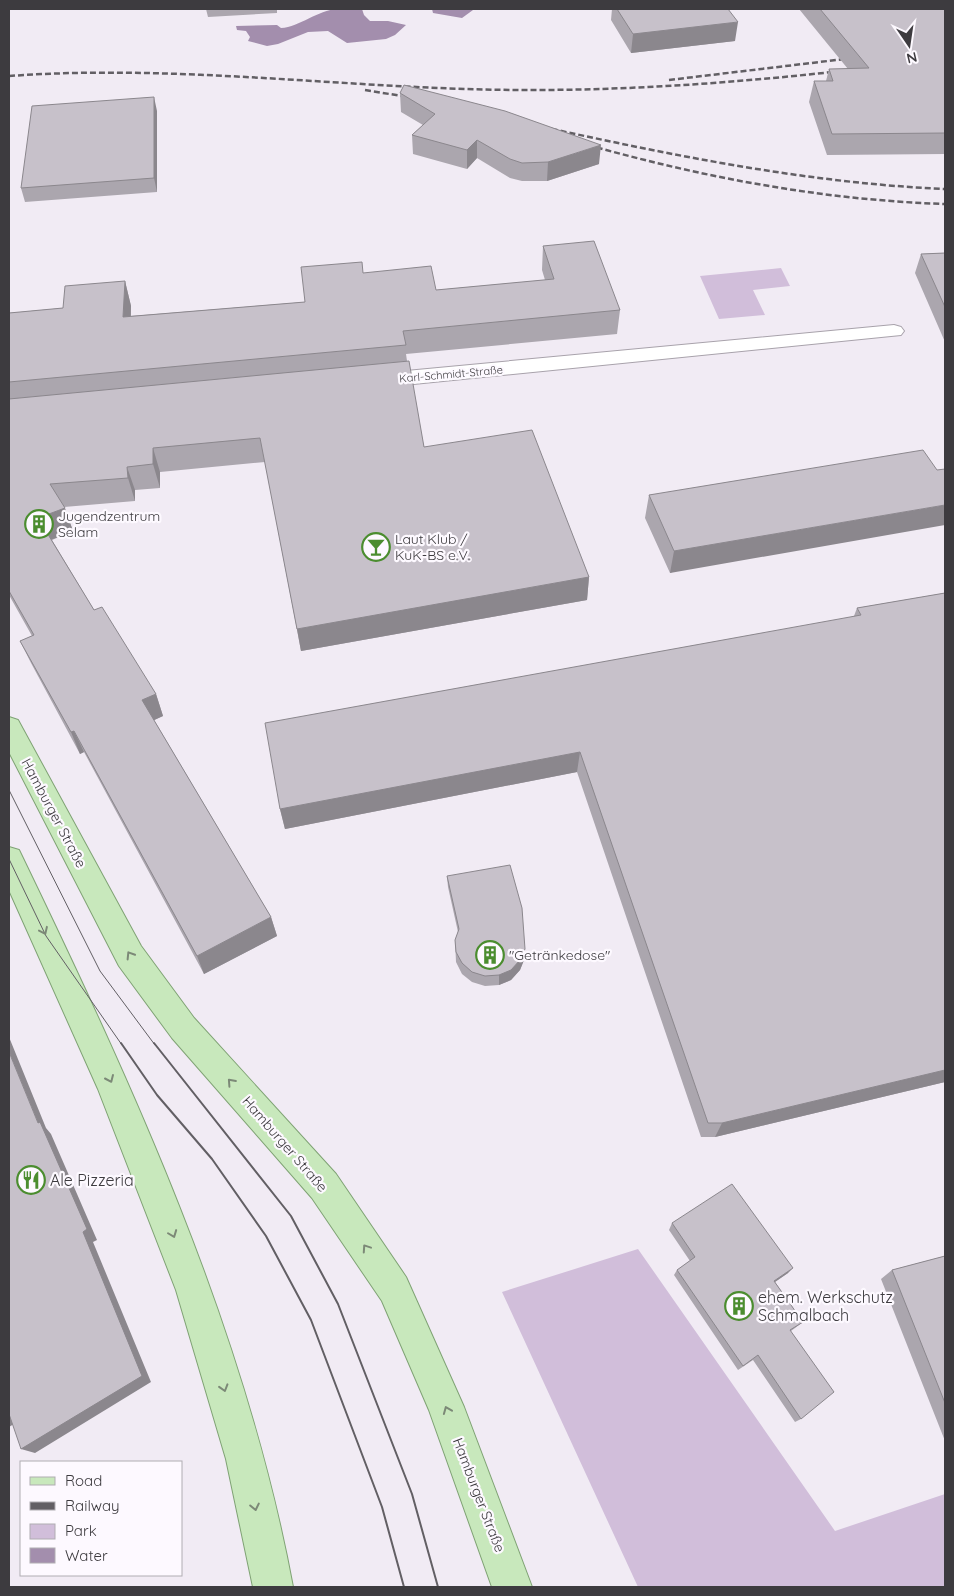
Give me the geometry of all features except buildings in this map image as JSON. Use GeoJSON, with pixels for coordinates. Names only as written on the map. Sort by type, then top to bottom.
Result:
{"type":"FeatureCollection","features":[{"type":"Feature","properties":{"kind":"main road","name":"Hamburger Straße"},"geometry":{"type":"LineString","coordinates":[[9,727],[130,956],[183,1028],[324,1186],[394,1289],[446,1407],[512,1587]]}},
{"type":"Feature","properties":{"kind":"main road"},"geometry":{"type":"LineString","coordinates":[[9,859],[114,1085],[194,1290],[245,1459],[273,1587]]}},
{"type":"Feature","properties":{"kind":"street","name":"Karl-Schmidt-Straße"},"geometry":{"type":"LineString","coordinates":[[353,383],[894,331]]}},
{"type":"Feature","properties":{"kind":"green space"},"geometry":{"type":"Polygon","coordinates":[[[781,268],[790,286],[753,290],[765,315],[719,319],[700,276],[781,268]]]}},
{"type":"Feature","properties":{"kind":"green space"},"geometry":{"type":"Polygon","coordinates":[[[638,1249],[835,1531],[945,1494],[945,1587],[638,1587],[502,1292],[638,1249]]]}},
{"type":"Feature","properties":{"kind":"water"},"geometry":{"type":"Polygon","coordinates":[[[338,9],[362,9],[364,15],[370,21],[388,21],[406,25],[395,35],[386,39],[347,43],[328,31],[308,32],[278,44],[267,46],[248,41],[250,37],[246,31],[237,30],[236,26],[277,25],[281,28],[288,27],[323,12],[338,9]]]}},
{"type":"Feature","properties":{"kind":"water"},"geometry":{"type":"Polygon","coordinates":[[[432,9],[484,9],[473,10],[462,18],[433,13],[432,9]]]}},
{"type":"Feature","properties":{"kind":"tram line"},"geometry":{"type":"LineString","coordinates":[[9,790],[100,971],[155,1045]]}},
{"type":"Feature","properties":{"kind":"tram line"},"geometry":{"type":"LineString","coordinates":[[9,859],[46,936],[122,1045]]}},
{"type":"Feature","properties":{"kind":"tram line"},"geometry":{"type":"LineString","coordinates":[[121,1043],[157,1095],[212,1159],[266,1236],[311,1320],[382,1507],[404,1587]]}},
{"type":"Feature","properties":{"kind":"tram line"},"geometry":{"type":"LineString","coordinates":[[154,1043],[291,1216],[338,1304],[412,1494],[438,1587]]}},
{"type":"Feature","properties":{"kind":"railway"},"geometry":{"type":"LineString","coordinates":[[669,80],[853,58]]}},
{"type":"Feature","properties":{"kind":"railway"},"geometry":{"type":"LineString","coordinates":[[9,76],[66,73],[180,74],[408,87],[559,90],[700,84],[841,71]]}},
{"type":"Feature","properties":{"kind":"railway"},"geometry":{"type":"LineString","coordinates":[[365,90],[414,98]]}},
{"type":"Feature","properties":{"kind":"railway"},"geometry":{"type":"LineString","coordinates":[[543,127],[742,167],[843,181],[945,189]]}},
{"type":"Feature","properties":{"kind":"railway"},"geometry":{"type":"LineString","coordinates":[[588,145],[676,168],[765,185],[854,198],[945,204]]}},
{"type":"Feature","properties":{"kind":"place","name":"Jugendzentrum Selam"},"geometry":{"type":"Point","coordinates":[39,524]}},
{"type":"Feature","properties":{"kind":"place","name":"Laut Klub / KuK-BS e.V."},"geometry":{"type":"Point","coordinates":[376,547]}},
{"type":"Feature","properties":{"kind":"place","name":"\"Getränkedose\""},"geometry":{"type":"Point","coordinates":[490,955]}},
{"type":"Feature","properties":{"kind":"place","name":"Ale Pizzeria"},"geometry":{"type":"Point","coordinates":[31,1180]}},
{"type":"Feature","properties":{"kind":"place","name":"ehem. Werkschutz Schmalbach"},"geometry":{"type":"Point","coordinates":[739,1306]}}]}
